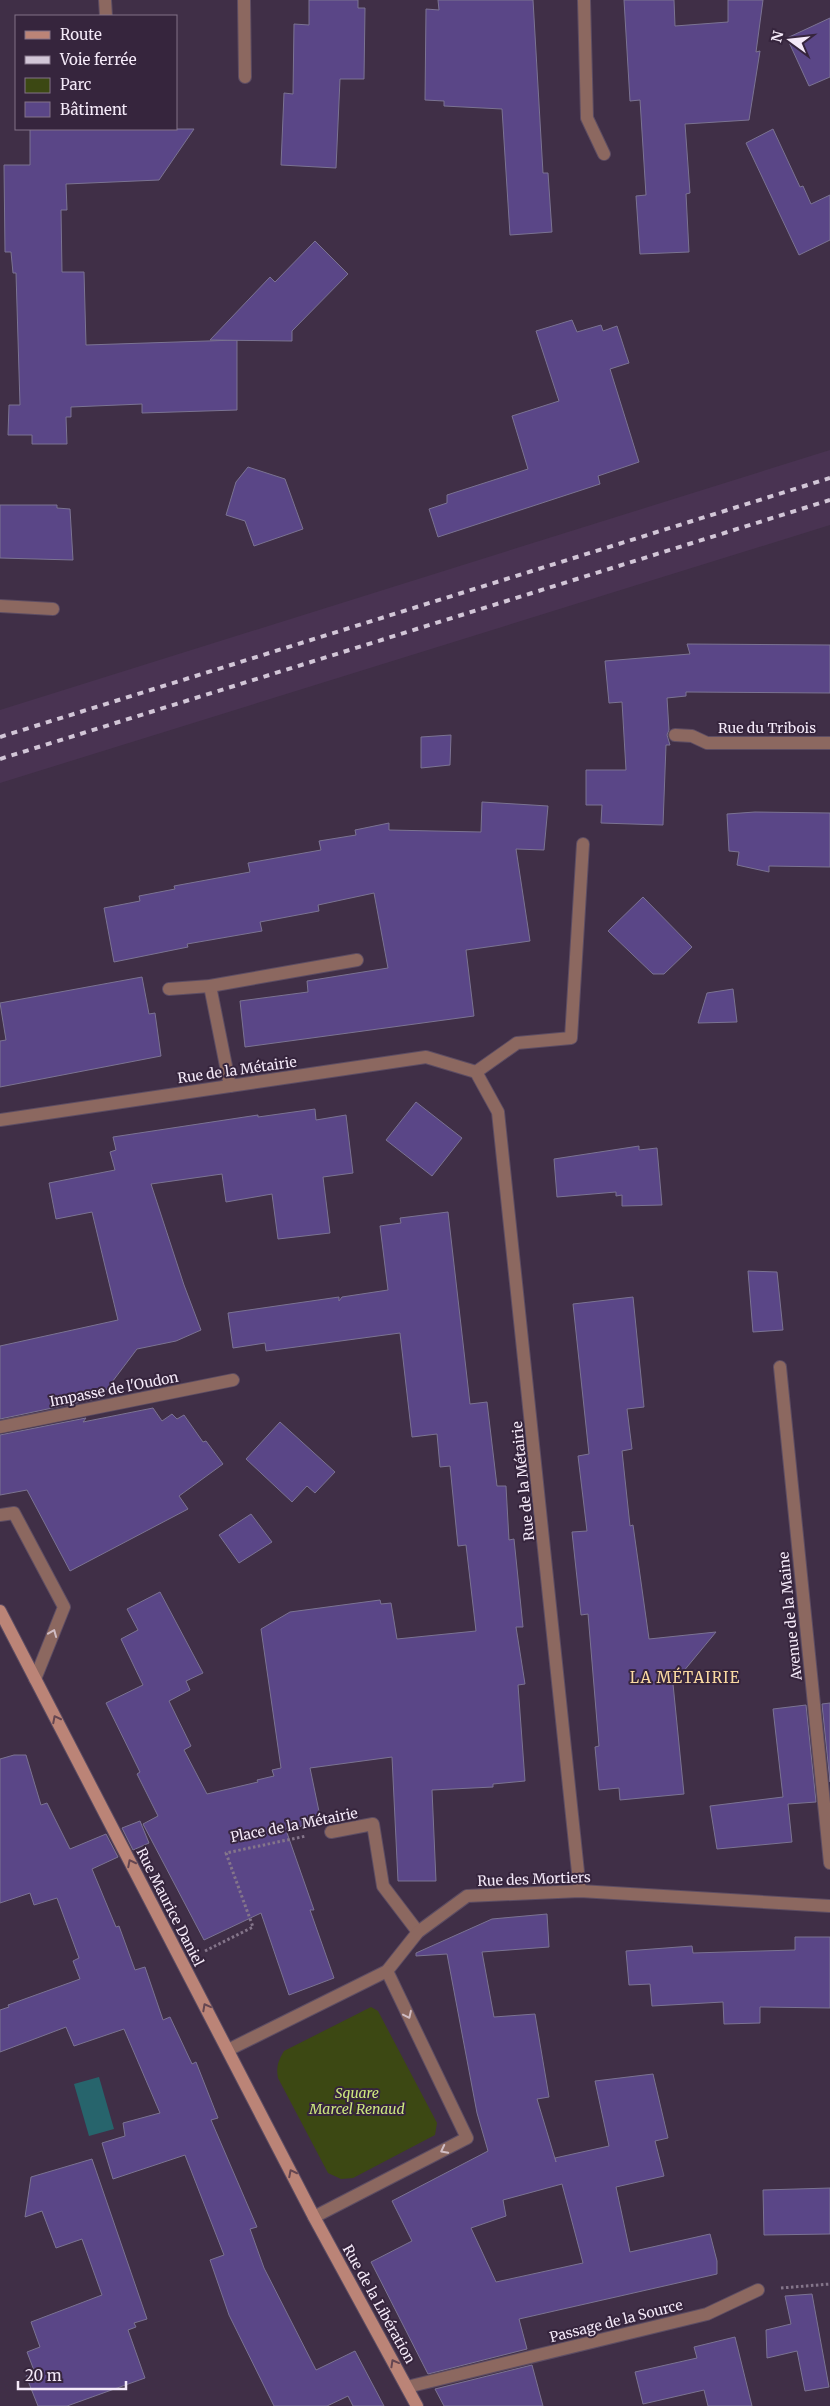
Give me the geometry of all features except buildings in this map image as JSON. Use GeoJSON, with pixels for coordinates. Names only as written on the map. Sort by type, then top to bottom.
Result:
{"type":"FeatureCollection","features":[{"type":"Feature","properties":{"kind":"street"},"geometry":{"type":"LineString","coordinates":[[105,0],[106,15]]}},
{"type":"Feature","properties":{"kind":"street"},"geometry":{"type":"LineString","coordinates":[[244,0],[245,77]]}},
{"type":"Feature","properties":{"kind":"street"},"geometry":{"type":"LineString","coordinates":[[584,0],[587,118],[604,154]]}},
{"type":"Feature","properties":{"kind":"street"},"geometry":{"type":"LineString","coordinates":[[0,606],[53,609]]}},
{"type":"Feature","properties":{"kind":"street","name":"Rue du Tribois"},"geometry":{"type":"LineString","coordinates":[[675,735],[692,736],[707,743],[830,743]]}},
{"type":"Feature","properties":{"kind":"street"},"geometry":{"type":"LineString","coordinates":[[476,1072],[517,1043],[572,1038],[583,844]]}},
{"type":"Feature","properties":{"kind":"street"},"geometry":{"type":"LineString","coordinates":[[169,989],[210,986],[357,960]]}},
{"type":"Feature","properties":{"kind":"street"},"geometry":{"type":"LineString","coordinates":[[210,986],[230,1086]]}},
{"type":"Feature","properties":{"kind":"street","name":"Rue de la Métairie"},"geometry":{"type":"LineString","coordinates":[[0,1120],[426,1057],[476,1072],[498,1112],[580,1891]]}},
{"type":"Feature","properties":{"kind":"street","name":"Avenue de la Maine"},"geometry":{"type":"LineString","coordinates":[[780,1367],[830,1863]]}},
{"type":"Feature","properties":{"kind":"street","name":"Impasse de l'Oudon"},"geometry":{"type":"LineString","coordinates":[[0,1427],[233,1380]]}},
{"type":"Feature","properties":{"kind":"street"},"geometry":{"type":"LineString","coordinates":[[0,1514],[14,1513],[64,1606],[35,1678]]}},
{"type":"Feature","properties":{"kind":"street","name":"Rue Maurice Daniel"},"geometry":{"type":"LineString","coordinates":[[0,1611],[314,2217]]}},
{"type":"Feature","properties":{"kind":"street","name":"Place de la Métairie"},"geometry":{"type":"LineString","coordinates":[[332,1832],[373,1824],[383,1886],[418,1932]]}},
{"type":"Feature","properties":{"kind":"street","name":"Rue des Mortiers"},"geometry":{"type":"LineString","coordinates":[[228,2050],[387,1971],[418,1932],[468,1896],[580,1891],[830,1906]]}},
{"type":"Feature","properties":{"kind":"street"},"geometry":{"type":"LineString","coordinates":[[314,2217],[467,2138],[387,1971]]}},
{"type":"Feature","properties":{"kind":"street","name":"Rue de la Libération"},"geometry":{"type":"LineString","coordinates":[[314,2217],[417,2406]]}},
{"type":"Feature","properties":{"kind":"street","name":"Passage de la Source"},"geometry":{"type":"LineString","coordinates":[[407,2387],[707,2314],[758,2290]]}},
{"type":"Feature","properties":{"kind":"path","name":"Place de la Métairie"},"geometry":{"type":"LineString","coordinates":[[182,1963],[253,1927],[226,1854],[274,1842],[332,1832]]}},
{"type":"Feature","properties":{"kind":"path"},"geometry":{"type":"LineString","coordinates":[[758,2290],[830,2284]]}},
{"type":"Feature","properties":{"kind":"shaded area"},"geometry":{"type":"Polygon","coordinates":[[[830,450],[830,525],[0,783],[0,710],[830,450]]]}},
{"type":"Feature","properties":{"kind":"shaded area"},"geometry":{"type":"Polygon","coordinates":[[[99,2077],[114,2129],[89,2136],[74,2084],[99,2077]]]}},
{"type":"Feature","properties":{"kind":"green space","name":"Square Marcel Renaud"},"geometry":{"type":"Polygon","coordinates":[[[371,2007],[378,2011],[437,2123],[435,2135],[353,2178],[341,2179],[328,2173],[278,2078],[277,2067],[284,2051],[371,2007]]]}},
{"type":"Feature","properties":{"kind":"railway"},"geometry":{"type":"LineString","coordinates":[[0,737],[830,478]]}},
{"type":"Feature","properties":{"kind":"railway"},"geometry":{"type":"LineString","coordinates":[[0,759],[830,500]]}},
{"type":"Feature","properties":{"kind":"district","name":"LA MÉTAIRIE"},"geometry":{"type":"Point","coordinates":[685,1678]}}]}
